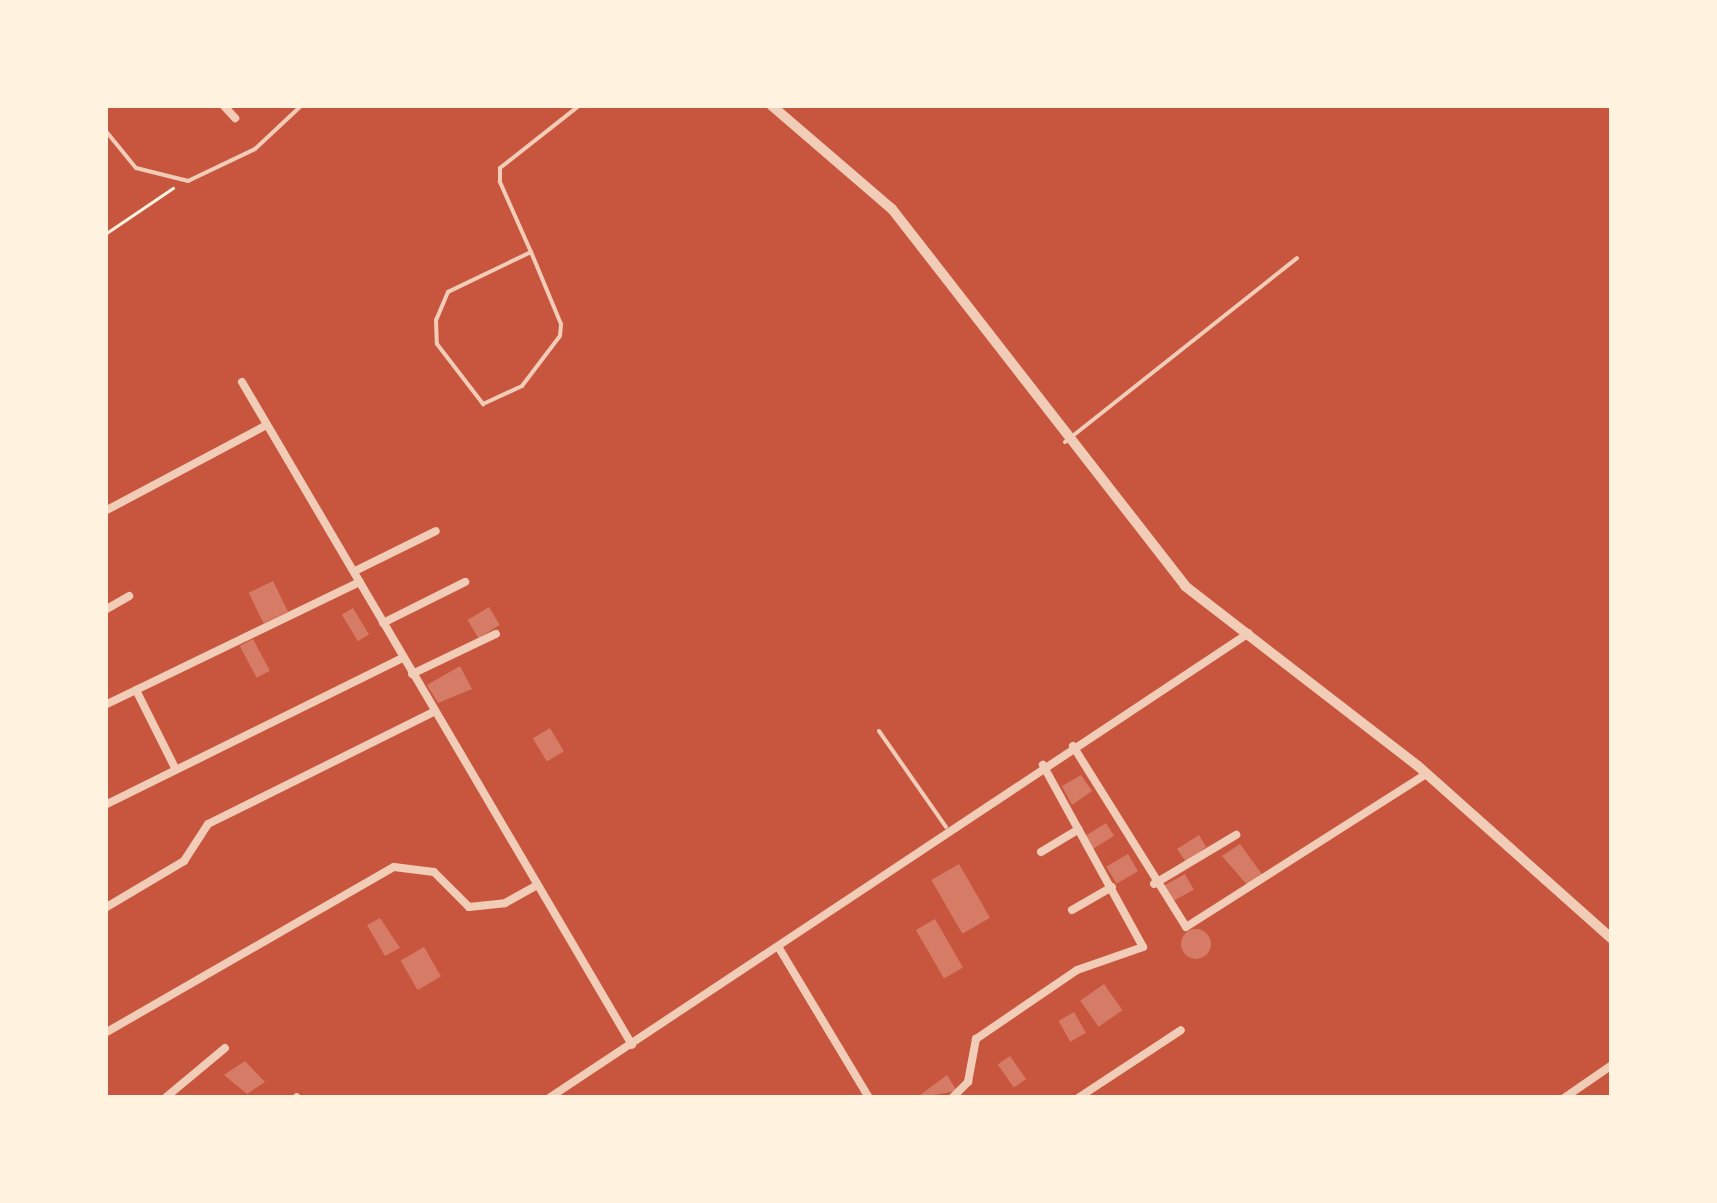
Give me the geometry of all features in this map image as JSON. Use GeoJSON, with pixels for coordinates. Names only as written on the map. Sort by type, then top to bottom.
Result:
{"type":"FeatureCollection","features":[{"type":"Feature","properties":{"kind":"street"},"geometry":{"type":"LineString","coordinates":[[223,105],[235,118]]}},
{"type":"Feature","properties":{"kind":"street"},"geometry":{"type":"LineString","coordinates":[[772,105],[892,209],[1066,442],[1185,586],[1426,774],[1612,939]]}},
{"type":"Feature","properties":{"kind":"street"},"geometry":{"type":"LineString","coordinates":[[242,382],[632,1045]]}},
{"type":"Feature","properties":{"kind":"street"},"geometry":{"type":"LineString","coordinates":[[105,511],[267,425]]}},
{"type":"Feature","properties":{"kind":"street"},"geometry":{"type":"LineString","coordinates":[[354,571],[436,531]]}},
{"type":"Feature","properties":{"kind":"street"},"geometry":{"type":"LineString","coordinates":[[105,705],[360,582]]}},
{"type":"Feature","properties":{"kind":"street"},"geometry":{"type":"LineString","coordinates":[[383,624],[466,582]]}},
{"type":"Feature","properties":{"kind":"street"},"geometry":{"type":"LineString","coordinates":[[105,610],[130,596]]}},
{"type":"Feature","properties":{"kind":"street"},"geometry":{"type":"LineString","coordinates":[[550,1098],[779,948],[946,827],[1249,633]]}},
{"type":"Feature","properties":{"kind":"street"},"geometry":{"type":"LineString","coordinates":[[412,674],[496,634]]}},
{"type":"Feature","properties":{"kind":"street"},"geometry":{"type":"LineString","coordinates":[[105,806],[402,658]]}},
{"type":"Feature","properties":{"kind":"street"},"geometry":{"type":"LineString","coordinates":[[136,690],[176,770]]}},
{"type":"Feature","properties":{"kind":"street"},"geometry":{"type":"LineString","coordinates":[[105,908],[184,861],[208,824],[434,712]]}},
{"type":"Feature","properties":{"kind":"street"},"geometry":{"type":"LineString","coordinates":[[1074,746],[1154,884],[1182,925],[1192,926],[1426,774]]}},
{"type":"Feature","properties":{"kind":"street"},"geometry":{"type":"LineString","coordinates":[[952,1098],[968,1082],[976,1039],[1077,970],[1143,947],[1043,765]]}},
{"type":"Feature","properties":{"kind":"street"},"geometry":{"type":"LineString","coordinates":[[1042,852],[1079,829]]}},
{"type":"Feature","properties":{"kind":"street"},"geometry":{"type":"LineString","coordinates":[[1154,884],[1236,835]]}},
{"type":"Feature","properties":{"kind":"street"},"geometry":{"type":"LineString","coordinates":[[105,1034],[394,867],[434,872],[469,908],[505,903],[537,885]]}},
{"type":"Feature","properties":{"kind":"street"},"geometry":{"type":"LineString","coordinates":[[1072,910],[1112,887]]}},
{"type":"Feature","properties":{"kind":"street"},"geometry":{"type":"LineString","coordinates":[[779,948],[869,1098]]}},
{"type":"Feature","properties":{"kind":"street"},"geometry":{"type":"LineString","coordinates":[[1078,1098],[1180,1030]]}},
{"type":"Feature","properties":{"kind":"street"},"geometry":{"type":"LineString","coordinates":[[165,1098],[225,1048]]}},
{"type":"Feature","properties":{"kind":"street"},"geometry":{"type":"LineString","coordinates":[[1564,1098],[1612,1065]]}},
{"type":"Feature","properties":{"kind":"lane"},"geometry":{"type":"LineString","coordinates":[[105,130],[136,168],[188,182],[255,149],[302,105]]}},
{"type":"Feature","properties":{"kind":"lane"},"geometry":{"type":"LineString","coordinates":[[531,252],[448,292],[436,320],[437,344],[483,404],[522,386],[560,336],[531,252],[500,168],[580,105]]}},
{"type":"Feature","properties":{"kind":"lane"},"geometry":{"type":"LineString","coordinates":[[1066,442],[1297,258]]}},
{"type":"Feature","properties":{"kind":"lane"},"geometry":{"type":"LineString","coordinates":[[879,730],[946,827]]}},
{"type":"Feature","properties":{"kind":"path"},"geometry":{"type":"LineString","coordinates":[[105,234],[188,182]]}},
{"type":"Feature","properties":{"kind":"building"},"geometry":{"type":"Polygon","coordinates":[[[273,581],[288,612],[264,623],[249,593],[273,581]]]}},
{"type":"Feature","properties":{"kind":"building"},"geometry":{"type":"Polygon","coordinates":[[[489,607],[500,625],[478,638],[468,620],[489,607]]]}},
{"type":"Feature","properties":{"kind":"building"},"geometry":{"type":"Polygon","coordinates":[[[353,608],[369,635],[358,641],[342,615],[353,608]]]}},
{"type":"Feature","properties":{"kind":"building"},"geometry":{"type":"Polygon","coordinates":[[[253,639],[270,671],[257,678],[240,646],[253,639]]]}},
{"type":"Feature","properties":{"kind":"building"},"geometry":{"type":"Polygon","coordinates":[[[460,666],[472,689],[438,703],[427,685],[460,666]]]}},
{"type":"Feature","properties":{"kind":"building"},"geometry":{"type":"Polygon","coordinates":[[[550,728],[564,751],[547,761],[533,738],[550,728]]]}},
{"type":"Feature","properties":{"kind":"building"},"geometry":{"type":"Polygon","coordinates":[[[1081,775],[1092,791],[1072,805],[1062,786],[1081,775]]]}},
{"type":"Feature","properties":{"kind":"building"},"geometry":{"type":"Polygon","coordinates":[[[1106,823],[1114,836],[1093,849],[1085,836],[1106,823]]]}},
{"type":"Feature","properties":{"kind":"building"},"geometry":{"type":"Polygon","coordinates":[[[1199,835],[1206,847],[1186,862],[1177,849],[1199,835]]]}},
{"type":"Feature","properties":{"kind":"building"},"geometry":{"type":"Polygon","coordinates":[[[1240,844],[1264,877],[1248,886],[1222,856],[1240,844]]]}},
{"type":"Feature","properties":{"kind":"building"},"geometry":{"type":"Polygon","coordinates":[[[1128,854],[1138,871],[1116,884],[1106,866],[1128,854]]]}},
{"type":"Feature","properties":{"kind":"building"},"geometry":{"type":"Polygon","coordinates":[[[959,864],[990,918],[962,934],[931,880],[959,864]]]}},
{"type":"Feature","properties":{"kind":"building"},"geometry":{"type":"Polygon","coordinates":[[[1185,874],[1194,890],[1171,902],[1162,887],[1185,874]]]}},
{"type":"Feature","properties":{"kind":"building"},"geometry":{"type":"Polygon","coordinates":[[[380,918],[400,948],[385,956],[367,925],[380,918]]]}},
{"type":"Feature","properties":{"kind":"building"},"geometry":{"type":"Polygon","coordinates":[[[935,919],[963,967],[944,978],[916,930],[935,919]]]}},
{"type":"Feature","properties":{"kind":"building"},"geometry":{"type":"Polygon","coordinates":[[[1196,929],[1206,934],[1211,944],[1206,954],[1196,959],[1186,954],[1181,944],[1186,934],[1196,929]]]}},
{"type":"Feature","properties":{"kind":"building"},"geometry":{"type":"Polygon","coordinates":[[[424,947],[441,976],[418,990],[401,961],[424,947]]]}},
{"type":"Feature","properties":{"kind":"building"},"geometry":{"type":"Polygon","coordinates":[[[1104,984],[1122,1010],[1099,1027],[1080,1001],[1104,984]]]}},
{"type":"Feature","properties":{"kind":"building"},"geometry":{"type":"Polygon","coordinates":[[[1074,1012],[1086,1033],[1070,1042],[1058,1021],[1074,1012]]]}},
{"type":"Feature","properties":{"kind":"building"},"geometry":{"type":"Polygon","coordinates":[[[1010,1056],[1026,1079],[1014,1088],[998,1065],[1010,1056]]]}},
{"type":"Feature","properties":{"kind":"building"},"geometry":{"type":"Polygon","coordinates":[[[245,1061],[265,1082],[247,1094],[224,1075],[245,1061]]]}},
{"type":"Feature","properties":{"kind":"building"},"geometry":{"type":"Polygon","coordinates":[[[947,1075],[957,1091],[916,1098],[947,1075]]]}}]}
